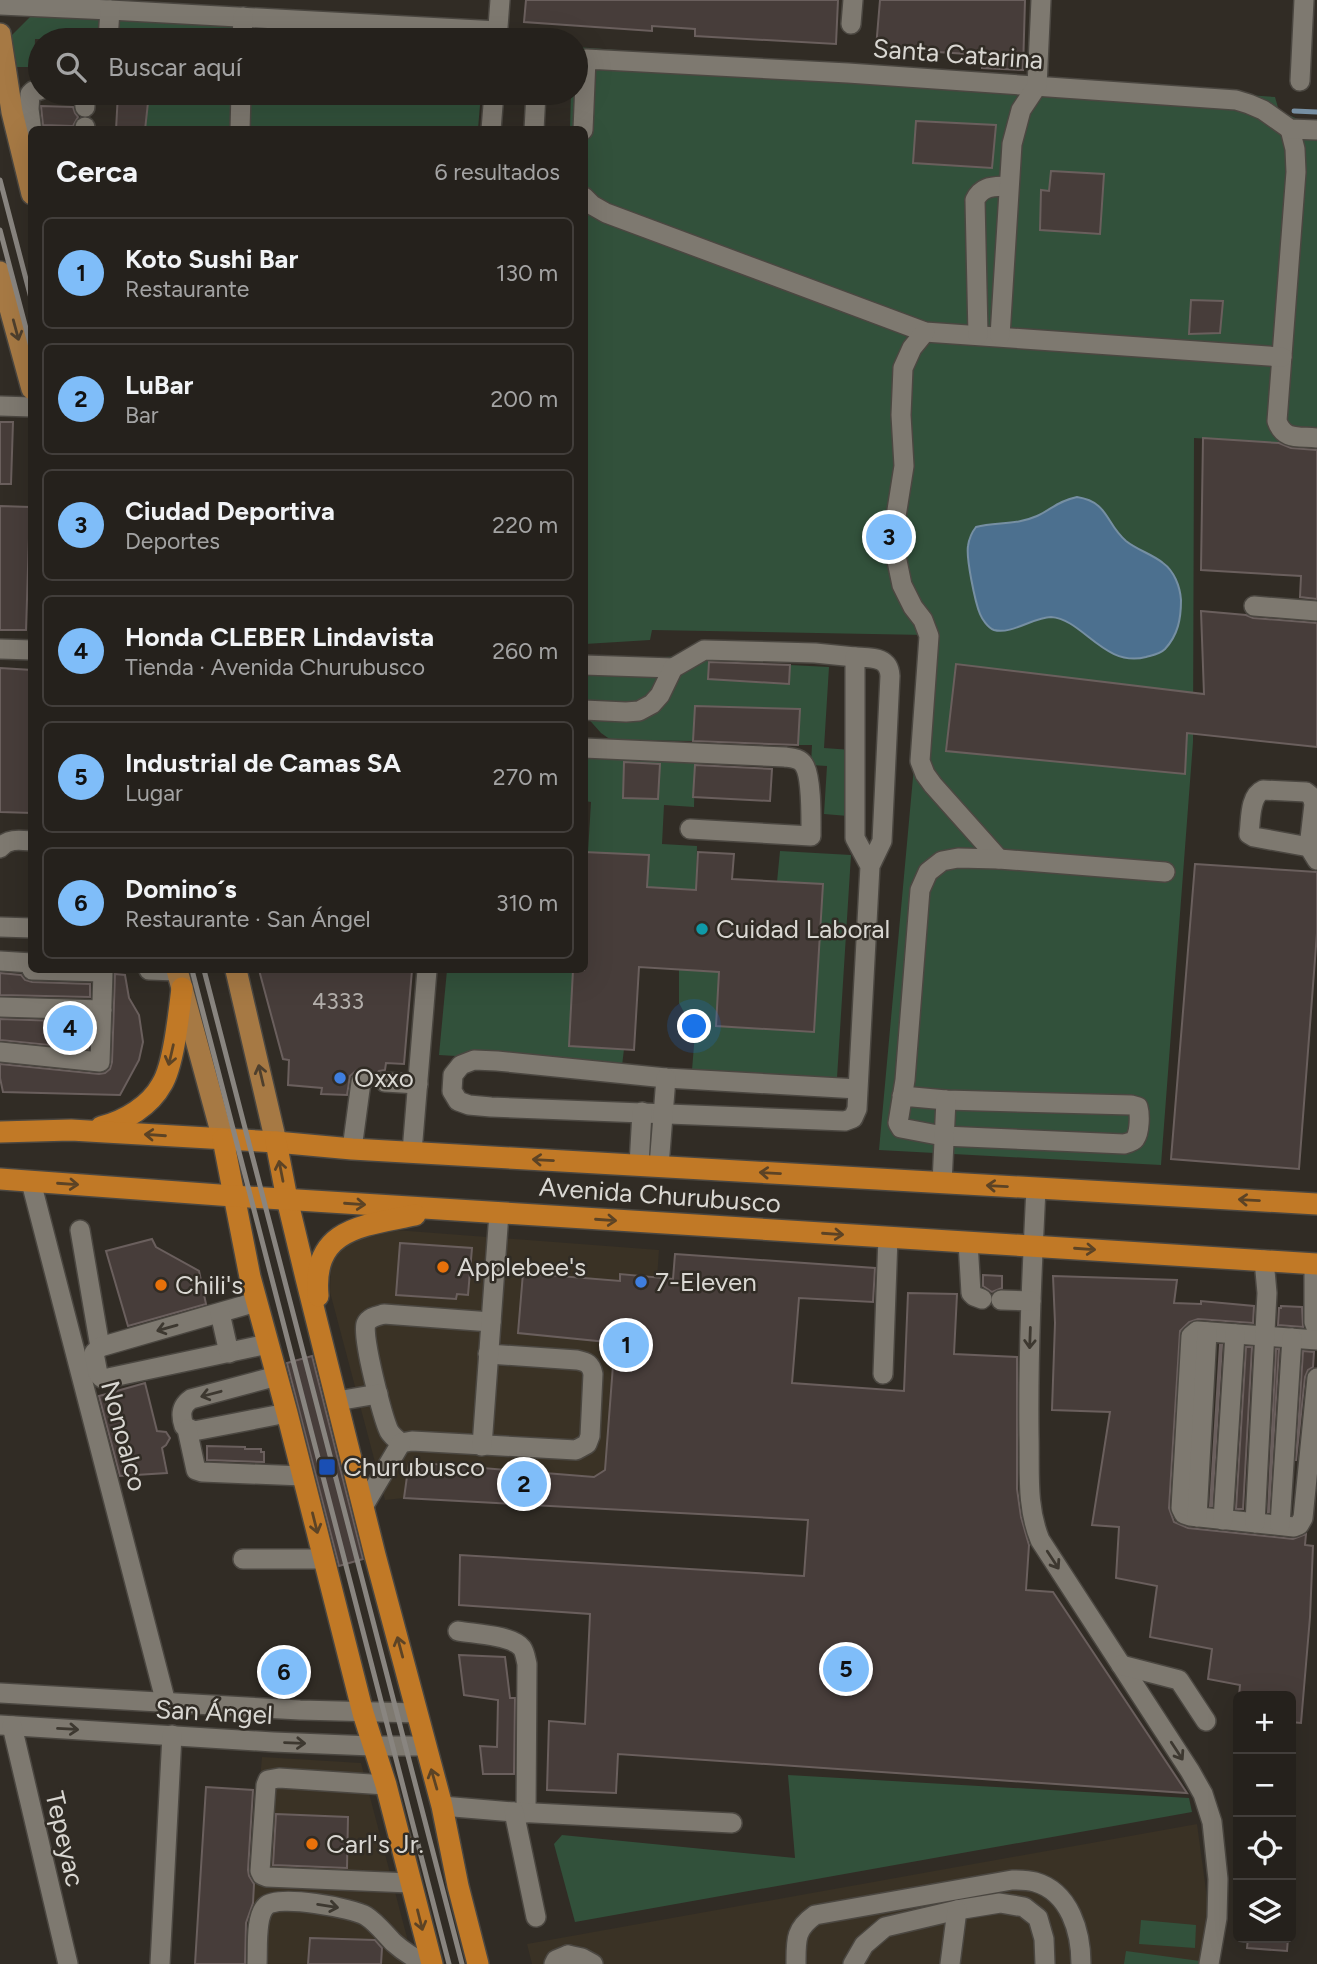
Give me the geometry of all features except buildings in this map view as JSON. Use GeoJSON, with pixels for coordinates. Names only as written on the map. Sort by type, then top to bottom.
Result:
{"type":"FeatureCollection","features":[{"type":"Feature","properties":{"kind":"highway"},"geometry":{"type":"LineString","coordinates":[[71,1130],[103,1127],[123,1120],[156,1094],[164,1082],[170,1058],[179,976]]}},
{"type":"Feature","properties":{"kind":"highway","name":"Avenida Churubusco"},"geometry":{"type":"LineString","coordinates":[[0,1132],[71,1130],[352,1149],[1317,1204]]}},
{"type":"Feature","properties":{"kind":"highway"},"geometry":{"type":"LineString","coordinates":[[223,1139],[256,1301],[363,1713],[386,1785],[432,1964]]}},
{"type":"Feature","properties":{"kind":"highway"},"geometry":{"type":"LineString","coordinates":[[276,1142],[287,1199],[363,1507],[442,1806],[458,1886],[478,1964]]}},
{"type":"Feature","properties":{"kind":"highway","name":"Avenida Churubusco"},"geometry":{"type":"LineString","coordinates":[[10,1179],[233,1196],[1315,1264]]}},
{"type":"Feature","properties":{"kind":"highway"},"geometry":{"type":"LineString","coordinates":[[323,1344],[317,1280],[322,1254],[340,1236],[362,1226],[441,1209]]}},
{"type":"Feature","properties":{"kind":"main road"},"geometry":{"type":"LineString","coordinates":[[0,34],[21,111],[28,165]]}},
{"type":"Feature","properties":{"kind":"main road"},"geometry":{"type":"LineString","coordinates":[[0,272],[28,374]]}},
{"type":"Feature","properties":{"kind":"main road"},"geometry":{"type":"LineString","coordinates":[[237,973],[276,1142]]}},
{"type":"Feature","properties":{"kind":"main road"},"geometry":{"type":"LineString","coordinates":[[179,976],[223,1139]]}},
{"type":"Feature","properties":{"kind":"street"},"geometry":{"type":"LineString","coordinates":[[498,28],[500,0]]}},
{"type":"Feature","properties":{"kind":"street"},"geometry":{"type":"LineString","coordinates":[[851,24],[853,0]]}},
{"type":"Feature","properties":{"kind":"street"},"geometry":{"type":"LineString","coordinates":[[1000,336],[1012,144],[1021,110],[1037,86],[1041,0]]}},
{"type":"Feature","properties":{"kind":"street"},"geometry":{"type":"LineString","coordinates":[[1300,81],[1304,0]]}},
{"type":"Feature","properties":{"kind":"street"},"geometry":{"type":"LineString","coordinates":[[0,5],[110,9],[171,7],[243,18],[384,28]]}},
{"type":"Feature","properties":{"kind":"street"},"geometry":{"type":"LineString","coordinates":[[109,28],[110,9]]}},
{"type":"Feature","properties":{"kind":"street"},"geometry":{"type":"LineString","coordinates":[[243,18],[243,28]]}},
{"type":"Feature","properties":{"kind":"street","name":"Santa Catarina"},"geometry":{"type":"LineString","coordinates":[[588,59],[848,73],[1236,100],[1263,110],[1290,129]]}},
{"type":"Feature","properties":{"kind":"street"},"geometry":{"type":"LineString","coordinates":[[28,98],[21,111],[29,126]]}},
{"type":"Feature","properties":{"kind":"street"},"geometry":{"type":"LineString","coordinates":[[240,126],[241,105]]}},
{"type":"Feature","properties":{"kind":"street"},"geometry":{"type":"LineString","coordinates":[[491,126],[493,105]]}},
{"type":"Feature","properties":{"kind":"street"},"geometry":{"type":"LineString","coordinates":[[534,126],[535,105]]}},
{"type":"Feature","properties":{"kind":"street","name":"Santa Catarina"},"geometry":{"type":"LineString","coordinates":[[583,126],[584,105]]}},
{"type":"Feature","properties":{"kind":"street"},"geometry":{"type":"LineString","coordinates":[[1317,130],[1290,129],[1295,149],[1296,172],[1277,421],[1281,431],[1287,436],[1317,438]]}},
{"type":"Feature","properties":{"kind":"street"},"geometry":{"type":"LineString","coordinates":[[978,335],[975,200],[979,191],[987,187],[1008,186]]}},
{"type":"Feature","properties":{"kind":"street"},"geometry":{"type":"LineString","coordinates":[[588,201],[606,213],[925,332],[1282,356]]}},
{"type":"Feature","properties":{"kind":"street"},"geometry":{"type":"LineString","coordinates":[[925,332],[912,348],[903,368],[901,415],[904,466],[894,529],[902,585],[923,620],[929,636],[920,761],[933,785],[999,859]]}},
{"type":"Feature","properties":{"kind":"street"},"geometry":{"type":"LineString","coordinates":[[0,406],[28,407]]}},
{"type":"Feature","properties":{"kind":"street"},"geometry":{"type":"LineString","coordinates":[[1254,607],[1317,611]]}},
{"type":"Feature","properties":{"kind":"street"},"geometry":{"type":"LineString","coordinates":[[0,649],[28,650]]}},
{"type":"Feature","properties":{"kind":"street"},"geometry":{"type":"LineString","coordinates":[[588,665],[673,668],[704,650],[816,653],[878,659],[886,662],[890,668],[882,841],[870,866],[857,1109],[853,1118],[845,1121],[469,1105],[458,1101],[452,1091],[453,1075],[461,1065],[474,1060],[497,1060],[666,1078],[858,1089]]}},
{"type":"Feature","properties":{"kind":"street"},"geometry":{"type":"LineString","coordinates":[[855,657],[855,838],[870,866]]}},
{"type":"Feature","properties":{"kind":"street"},"geometry":{"type":"LineString","coordinates":[[588,710],[639,711],[652,704],[660,695],[673,668]]}},
{"type":"Feature","properties":{"kind":"street"},"geometry":{"type":"LineString","coordinates":[[588,748],[798,758],[805,765],[811,836],[690,829]]}},
{"type":"Feature","properties":{"kind":"street"},"geometry":{"type":"LineString","coordinates":[[0,848],[11,841],[28,841]]}},
{"type":"Feature","properties":{"kind":"street"},"geometry":{"type":"LineString","coordinates":[[902,1096],[946,1100],[1130,1105],[1138,1107],[1139,1113],[1136,1138],[1133,1142],[1124,1144],[943,1136],[901,1128],[898,1123],[920,890],[928,873],[942,861],[958,858],[1165,872]]}},
{"type":"Feature","properties":{"kind":"street"},"geometry":{"type":"LineString","coordinates":[[0,927],[28,928]]}},
{"type":"Feature","properties":{"kind":"street"},"geometry":{"type":"LineString","coordinates":[[0,961],[28,963]]}},
{"type":"Feature","properties":{"kind":"street"},"geometry":{"type":"LineString","coordinates":[[0,968],[28,970]]}},
{"type":"Feature","properties":{"kind":"street"},"geometry":{"type":"LineString","coordinates":[[0,1052],[100,1062],[103,973]]}},
{"type":"Feature","properties":{"kind":"street"},"geometry":{"type":"LineString","coordinates":[[412,1152],[427,973]]}},
{"type":"Feature","properties":{"kind":"street"},"geometry":{"type":"LineString","coordinates":[[0,1007],[102,1010]]}},
{"type":"Feature","properties":{"kind":"street"},"geometry":{"type":"LineString","coordinates":[[649,1166],[665,1113],[666,1078]]}},
{"type":"Feature","properties":{"kind":"street"},"geometry":{"type":"LineString","coordinates":[[352,1149],[361,1082],[364,1080]]}},
{"type":"Feature","properties":{"kind":"street"},"geometry":{"type":"LineString","coordinates":[[385,1082],[418,1084]]}},
{"type":"Feature","properties":{"kind":"street"},"geometry":{"type":"LineString","coordinates":[[942,1183],[946,1100]]}},
{"type":"Feature","properties":{"kind":"street"},"geometry":{"type":"LineString","coordinates":[[642,1112],[649,1166]]}},
{"type":"Feature","properties":{"kind":"street","name":"Nonoalco"},"geometry":{"type":"LineString","coordinates":[[10,1179],[166,1703]]}},
{"type":"Feature","properties":{"kind":"street"},"geometry":{"type":"LineString","coordinates":[[1036,1188],[1029,1416],[1032,1522],[1040,1540],[1203,1794],[1212,1822],[1218,1879],[1217,1918],[1209,1964]]}},
{"type":"Feature","properties":{"kind":"street"},"geometry":{"type":"LineString","coordinates":[[482,1446],[499,1213]]}},
{"type":"Feature","properties":{"kind":"street"},"geometry":{"type":"LineString","coordinates":[[80,1230],[100,1347]]}},
{"type":"Feature","properties":{"kind":"street"},"geometry":{"type":"LineString","coordinates":[[883,1374],[888,1237]]}},
{"type":"Feature","properties":{"kind":"street"},"geometry":{"type":"LineString","coordinates":[[968,1242],[971,1293],[974,1296],[1031,1301]]}},
{"type":"Feature","properties":{"kind":"street"},"geometry":{"type":"LineString","coordinates":[[1255,1523],[1267,1293],[1264,1260]]}},
{"type":"Feature","properties":{"kind":"street"},"geometry":{"type":"LineString","coordinates":[[1315,1264],[1314,1322],[1317,1330]]}},
{"type":"Feature","properties":{"kind":"street"},"geometry":{"type":"LineString","coordinates":[[256,1301],[100,1347],[95,1350],[94,1357],[98,1374],[104,1378],[268,1344]]}},
{"type":"Feature","properties":{"kind":"street"},"geometry":{"type":"LineString","coordinates":[[220,1313],[229,1353]]}},
{"type":"Feature","properties":{"kind":"street"},"geometry":{"type":"LineString","coordinates":[[401,1443],[389,1432],[378,1394],[364,1333],[366,1322],[384,1314],[491,1322]]}},
{"type":"Feature","properties":{"kind":"street"},"geometry":{"type":"LineString","coordinates":[[1317,1340],[1206,1332],[1197,1517],[1294,1527],[1299,1525],[1303,1518],[1317,1378]]}},
{"type":"Feature","properties":{"kind":"street"},"geometry":{"type":"LineString","coordinates":[[1223,1520],[1235,1334]]}},
{"type":"Feature","properties":{"kind":"street"},"geometry":{"type":"LineString","coordinates":[[1280,1525],[1292,1338]]}},
{"type":"Feature","properties":{"kind":"street"},"geometry":{"type":"LineString","coordinates":[[363,1507],[401,1443],[412,1441],[576,1450],[587,1444],[590,1436],[593,1374],[586,1361],[488,1354]]}},
{"type":"Feature","properties":{"kind":"street"},"geometry":{"type":"LineString","coordinates":[[277,1376],[185,1402],[181,1409],[184,1426],[187,1429],[196,1470],[303,1476]]}},
{"type":"Feature","properties":{"kind":"street"},"geometry":{"type":"LineString","coordinates":[[337,1401],[378,1394]]}},
{"type":"Feature","properties":{"kind":"street"},"geometry":{"type":"LineString","coordinates":[[187,1429],[194,1432],[287,1413]]}},
{"type":"Feature","properties":{"kind":"street"},"geometry":{"type":"LineString","coordinates":[[243,1559],[324,1559]]}},
{"type":"Feature","properties":{"kind":"street"},"geometry":{"type":"LineString","coordinates":[[458,1631],[514,1642],[523,1649],[527,1664],[520,1812],[536,1917]]}},
{"type":"Feature","properties":{"kind":"street"},"geometry":{"type":"LineString","coordinates":[[1121,1665],[1179,1681],[1206,1721]]}},
{"type":"Feature","properties":{"kind":"street","name":"San Ángel"},"geometry":{"type":"LineString","coordinates":[[1,1689],[166,1703],[363,1713],[417,1713]]}},
{"type":"Feature","properties":{"kind":"street","name":"San Ángel"},"geometry":{"type":"LineString","coordinates":[[6,1726],[372,1746],[425,1746]]}},
{"type":"Feature","properties":{"kind":"street","name":"Tepeyac"},"geometry":{"type":"LineString","coordinates":[[6,1726],[68,1964]]}},
{"type":"Feature","properties":{"kind":"street"},"geometry":{"type":"LineString","coordinates":[[160,1964],[172,1735]]}},
{"type":"Feature","properties":{"kind":"street"},"geometry":{"type":"LineString","coordinates":[[386,1785],[279,1778],[268,1780],[260,1871],[267,1877],[410,1883]]}},
{"type":"Feature","properties":{"kind":"street"},"geometry":{"type":"LineString","coordinates":[[442,1806],[732,1823]]}},
{"type":"Feature","properties":{"kind":"street"},"geometry":{"type":"LineString","coordinates":[[796,1964],[796,1939],[803,1923],[816,1914],[1012,1880],[1034,1882],[1054,1891],[1072,1915],[1081,1944],[1081,1964]]}},
{"type":"Feature","properties":{"kind":"street"},"geometry":{"type":"LineString","coordinates":[[257,1964],[258,1929],[264,1908],[275,1901],[357,1911],[369,1918],[407,1954],[426,1964]]}},
{"type":"Feature","properties":{"kind":"street"},"geometry":{"type":"LineString","coordinates":[[853,1964],[864,1945],[885,1927],[1000,1903],[1024,1907],[1038,1918],[1044,1939],[1045,1964]]}},
{"type":"Feature","properties":{"kind":"street"},"geometry":{"type":"LineString","coordinates":[[950,1964],[957,1910]]}},
{"type":"Feature","properties":{"kind":"street"},"geometry":{"type":"LineString","coordinates":[[564,1961],[582,1958],[593,1964]]}},
{"type":"Feature","properties":{"kind":"shaded area"},"geometry":{"type":"Polygon","coordinates":[[[382,1229],[659,1250],[641,1511],[404,1498],[385,1500],[330,1292],[331,1265],[341,1248],[359,1236],[382,1229]]]}},
{"type":"Feature","properties":{"kind":"shaded area"},"geometry":{"type":"Polygon","coordinates":[[[262,1757],[361,1763],[414,1964],[250,1964],[262,1757]]]}},
{"type":"Feature","properties":{"kind":"shaded area"},"geometry":{"type":"Polygon","coordinates":[[[1197,1824],[1210,1920],[1201,1964],[532,1964],[527,1944],[1197,1824]]]}},
{"type":"Feature","properties":{"kind":"green space"},"geometry":{"type":"Polygon","coordinates":[[[33,14],[311,28],[28,28],[28,67],[17,67],[11,36],[33,14]]]}},
{"type":"Feature","properties":{"kind":"green space"},"geometry":{"type":"Polygon","coordinates":[[[588,48],[1275,97],[1279,111],[1305,122],[1317,123],[1317,446],[1194,438],[1193,742],[1161,1165],[879,1150],[926,635],[652,630],[650,640],[588,644],[588,126],[570,126],[571,105],[588,105],[588,48]]]}},
{"type":"Feature","properties":{"kind":"green space"},"geometry":{"type":"Polygon","coordinates":[[[148,105],[480,105],[478,126],[145,126],[148,105]]]}},
{"type":"Feature","properties":{"kind":"green space"},"geometry":{"type":"Polygon","coordinates":[[[710,654],[708,679],[789,684],[790,665],[829,667],[824,748],[852,750],[848,816],[824,814],[827,766],[811,765],[812,745],[798,745],[800,709],[696,706],[693,741],[611,740],[588,718],[588,667],[618,660],[710,654]]]}},
{"type":"Feature","properties":{"kind":"green space"},"geometry":{"type":"Polygon","coordinates":[[[588,756],[695,761],[694,807],[664,805],[662,844],[697,846],[696,890],[647,887],[649,855],[588,852],[591,802],[588,802],[588,756]]]}},
{"type":"Feature","properties":{"kind":"green space"},"geometry":{"type":"Polygon","coordinates":[[[780,851],[851,855],[837,1078],[692,1070],[695,1033],[679,1003],[679,969],[719,972],[716,1026],[814,1032],[823,885],[777,882],[780,851]]]}},
{"type":"Feature","properties":{"kind":"green space"},"geometry":{"type":"Polygon","coordinates":[[[447,973],[573,973],[569,1046],[624,1049],[622,1066],[439,1055],[447,973]]]}},
{"type":"Feature","properties":{"kind":"green space"},"geometry":{"type":"Polygon","coordinates":[[[788,1775],[1189,1798],[1192,1812],[575,1922],[554,1844],[562,1835],[795,1858],[788,1775]]]}},
{"type":"Feature","properties":{"kind":"green space"},"geometry":{"type":"Polygon","coordinates":[[[1141,1920],[1196,1925],[1195,1948],[1139,1944],[1141,1920]]]}},
{"type":"Feature","properties":{"kind":"green space"},"geometry":{"type":"Polygon","coordinates":[[[1126,1951],[1200,1961],[1200,1964],[1124,1964],[1126,1951]]]}},
{"type":"Feature","properties":{"kind":"water"},"geometry":{"type":"Polygon","coordinates":[[[1077,497],[1101,508],[1126,541],[1167,566],[1178,584],[1181,607],[1176,632],[1161,652],[1131,659],[1118,656],[1063,620],[1051,617],[1001,631],[990,627],[981,616],[973,590],[968,552],[970,538],[976,527],[1029,519],[1077,497]]]}},
{"type":"Feature","properties":{"kind":"waterway"},"geometry":{"type":"LineString","coordinates":[[1294,111],[1317,112]]}},
{"type":"Feature","properties":{"kind":"railway"},"geometry":{"type":"LineString","coordinates":[[0,180],[28,287]]}},
{"type":"Feature","properties":{"kind":"railway"},"geometry":{"type":"LineString","coordinates":[[0,230],[28,336]]}},
{"type":"Feature","properties":{"kind":"railway"},"geometry":{"type":"LineString","coordinates":[[193,973],[449,1964]]}},
{"type":"Feature","properties":{"kind":"railway"},"geometry":{"type":"LineString","coordinates":[[205,973],[462,1964]]}},
{"type":"Feature","properties":{"kind":"place","name":"Ciudad Deportiva"},"geometry":{"type":"Point","coordinates":[889,537]}},
{"type":"Feature","properties":{"kind":"place","name":"Cuidad Laboral"},"geometry":{"type":"Point","coordinates":[702,929]}},
{"type":"Feature","properties":{"kind":"place","name":"Honda CLEBER Lindavista"},"geometry":{"type":"Point","coordinates":[70,1028]}},
{"type":"Feature","properties":{"kind":"place","name":"Oxxo"},"geometry":{"type":"Point","coordinates":[340,1078]}},
{"type":"Feature","properties":{"kind":"place","name":"Applebee's"},"geometry":{"type":"Point","coordinates":[443,1267]}},
{"type":"Feature","properties":{"kind":"place","name":"7-Eleven"},"geometry":{"type":"Point","coordinates":[641,1282]}},
{"type":"Feature","properties":{"kind":"place","name":"Chili's"},"geometry":{"type":"Point","coordinates":[161,1285]}},
{"type":"Feature","properties":{"kind":"place","name":"Koto Sushi Bar"},"geometry":{"type":"Point","coordinates":[626,1345]}},
{"type":"Feature","properties":{"kind":"place","name":"Churubusco"},"geometry":{"type":"Point","coordinates":[327,1467]}},
{"type":"Feature","properties":{"kind":"place","name":"LuBar"},"geometry":{"type":"Point","coordinates":[524,1484]}},
{"type":"Feature","properties":{"kind":"place","name":"Industrial de Camas SA"},"geometry":{"type":"Point","coordinates":[846,1669]}},
{"type":"Feature","properties":{"kind":"place","name":"Domino´s"},"geometry":{"type":"Point","coordinates":[284,1672]}},
{"type":"Feature","properties":{"kind":"place","name":"Carl's Jr."},"geometry":{"type":"Point","coordinates":[312,1844]}}]}
